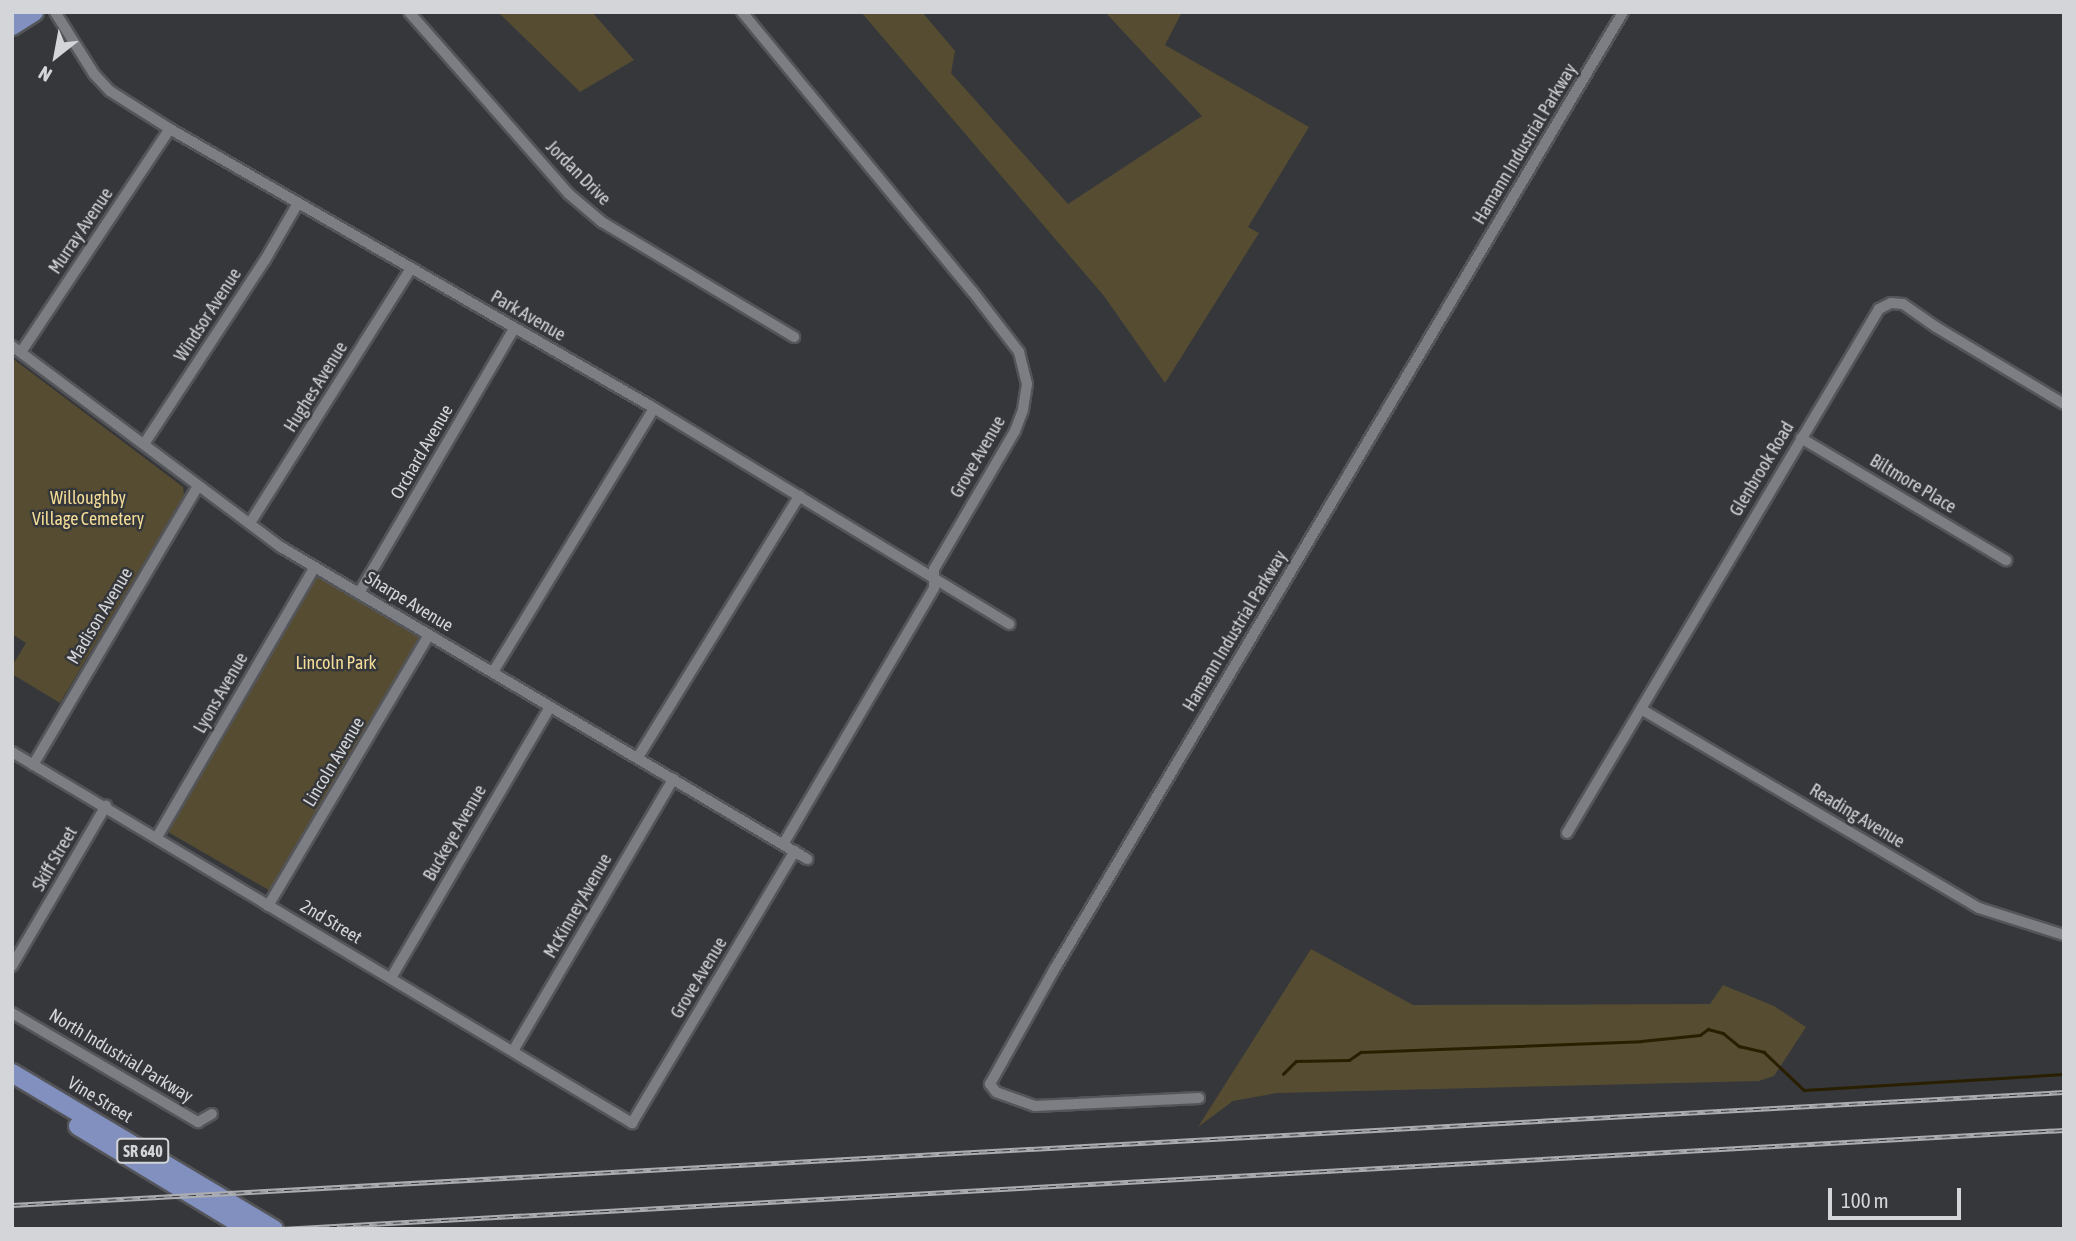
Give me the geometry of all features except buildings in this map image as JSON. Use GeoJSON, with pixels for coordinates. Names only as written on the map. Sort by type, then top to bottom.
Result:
{"type":"FeatureCollection","features":[{"type":"Feature","properties":{"kind":"main road"},"geometry":{"type":"LineString","coordinates":[[12,26],[34,12]]}},
{"type":"Feature","properties":{"kind":"main road","name":"Vine Street"},"geometry":{"type":"LineString","coordinates":[[12,1073],[274,1229]]}},
{"type":"Feature","properties":{"kind":"main road","name":"Vine Street"},"geometry":{"type":"LineString","coordinates":[[12,1086],[248,1229]]}},
{"type":"Feature","properties":{"kind":"street","name":"Park Avenue"},"geometry":{"type":"LineString","coordinates":[[55,12],[93,74],[110,92],[654,408],[1009,624]]}},
{"type":"Feature","properties":{"kind":"street","name":"Jordan Drive"},"geometry":{"type":"LineString","coordinates":[[409,12],[569,194],[602,222],[794,337]]}},
{"type":"Feature","properties":{"kind":"street","name":"Grove Avenue"},"geometry":{"type":"LineString","coordinates":[[742,12],[973,292],[1019,352],[1027,384],[1023,410],[1015,431],[934,569],[934,588],[783,844]]}},
{"type":"Feature","properties":{"kind":"street","name":"Hamann Industrial Parkway"},"geometry":{"type":"LineString","coordinates":[[1199,1098],[1035,1105],[996,1092],[990,1084],[1623,12]]}},
{"type":"Feature","properties":{"kind":"street","name":"Murray Avenue"},"geometry":{"type":"LineString","coordinates":[[17,349],[170,129]]}},
{"type":"Feature","properties":{"kind":"street","name":"Windsor Avenue"},"geometry":{"type":"LineString","coordinates":[[144,444],[265,260],[298,203]]}},
{"type":"Feature","properties":{"kind":"street","name":"Hughes Avenue"},"geometry":{"type":"LineString","coordinates":[[250,523],[411,268]]}},
{"type":"Feature","properties":{"kind":"street","name":"Glenbrook Road"},"geometry":{"type":"LineString","coordinates":[[1567,833],[1876,312],[1891,303],[1903,304],[1917,311],[1936,327],[2064,404]]}},
{"type":"Feature","properties":{"kind":"street","name":"Orchard Avenue"},"geometry":{"type":"LineString","coordinates":[[359,593],[514,329]]}},
{"type":"Feature","properties":{"kind":"street","name":"Sharpe Avenue"},"geometry":{"type":"LineString","coordinates":[[17,349],[198,486],[315,567],[807,859]]}},
{"type":"Feature","properties":{"kind":"street"},"geometry":{"type":"LineString","coordinates":[[493,672],[654,408]]}},
{"type":"Feature","properties":{"kind":"street","name":"Biltmore Place"},"geometry":{"type":"LineString","coordinates":[[1801,438],[2006,560]]}},
{"type":"Feature","properties":{"kind":"street","name":"Madison Avenue"},"geometry":{"type":"LineString","coordinates":[[33,765],[198,486]]}},
{"type":"Feature","properties":{"kind":"street"},"geometry":{"type":"LineString","coordinates":[[638,757],[799,496]]}},
{"type":"Feature","properties":{"kind":"street","name":"Lyons Avenue"},"geometry":{"type":"LineString","coordinates":[[157,837],[315,567]]}},
{"type":"Feature","properties":{"kind":"street","name":"Lincoln Avenue"},"geometry":{"type":"LineString","coordinates":[[268,906],[429,635]]}},
{"type":"Feature","properties":{"kind":"street","name":"Buckeye Avenue"},"geometry":{"type":"LineString","coordinates":[[391,978],[550,706]]}},
{"type":"Feature","properties":{"kind":"street","name":"Reading Avenue"},"geometry":{"type":"LineString","coordinates":[[1642,709],[1979,908],[2064,935]]}},
{"type":"Feature","properties":{"kind":"street","name":"2nd Street"},"geometry":{"type":"LineString","coordinates":[[12,752],[632,1123]]}},
{"type":"Feature","properties":{"kind":"street","name":"McKinney Avenue"},"geometry":{"type":"LineString","coordinates":[[513,1051],[673,779]]}},
{"type":"Feature","properties":{"kind":"street","name":"Skiff Street"},"geometry":{"type":"LineString","coordinates":[[12,966],[106,806]]}},
{"type":"Feature","properties":{"kind":"street","name":"Grove Avenue"},"geometry":{"type":"LineString","coordinates":[[632,1123],[795,851]]}},
{"type":"Feature","properties":{"kind":"street","name":"North Industrial Parkway"},"geometry":{"type":"LineString","coordinates":[[12,1013],[198,1122],[212,1114]]}},
{"type":"Feature","properties":{"kind":"green space"},"geometry":{"type":"Polygon","coordinates":[[[498,12],[592,12],[634,60],[580,92],[498,12]]]}},
{"type":"Feature","properties":{"kind":"green space"},"geometry":{"type":"Polygon","coordinates":[[[861,12],[922,12],[955,51],[951,73],[1068,204],[1202,116],[1105,12],[1182,12],[1165,45],[1309,127],[1248,227],[1259,233],[1165,383],[1104,296],[861,12]]]}},
{"type":"Feature","properties":{"kind":"green space","name":"Willoughby Village Cemetery"},"geometry":{"type":"Polygon","coordinates":[[[12,358],[183,487],[184,495],[60,703],[12,674],[12,666],[26,643],[12,634],[12,358]]]}},
{"type":"Feature","properties":{"kind":"green space","name":"Lincoln Park"},"geometry":{"type":"Polygon","coordinates":[[[317,575],[424,636],[275,894],[168,832],[317,575]]]}},
{"type":"Feature","properties":{"kind":"green space"},"geometry":{"type":"Polygon","coordinates":[[[1311,949],[1413,1005],[1710,1004],[1723,985],[1774,1006],[1806,1027],[1774,1076],[1759,1081],[1277,1093],[1233,1101],[1198,1127],[1311,949]]]}},
{"type":"Feature","properties":{"kind":"waterway"},"geometry":{"type":"LineString","coordinates":[[1283,1074],[1296,1061],[1349,1060],[1361,1052],[1641,1041],[1700,1035],[1708,1029],[1723,1033],[1739,1046],[1764,1052],[1804,1090],[2064,1074]]}},
{"type":"Feature","properties":{"kind":"railway"},"geometry":{"type":"LineString","coordinates":[[12,1205],[2064,1092]]}},
{"type":"Feature","properties":{"kind":"railway"},"geometry":{"type":"LineString","coordinates":[[281,1229],[2064,1130]]}}]}
